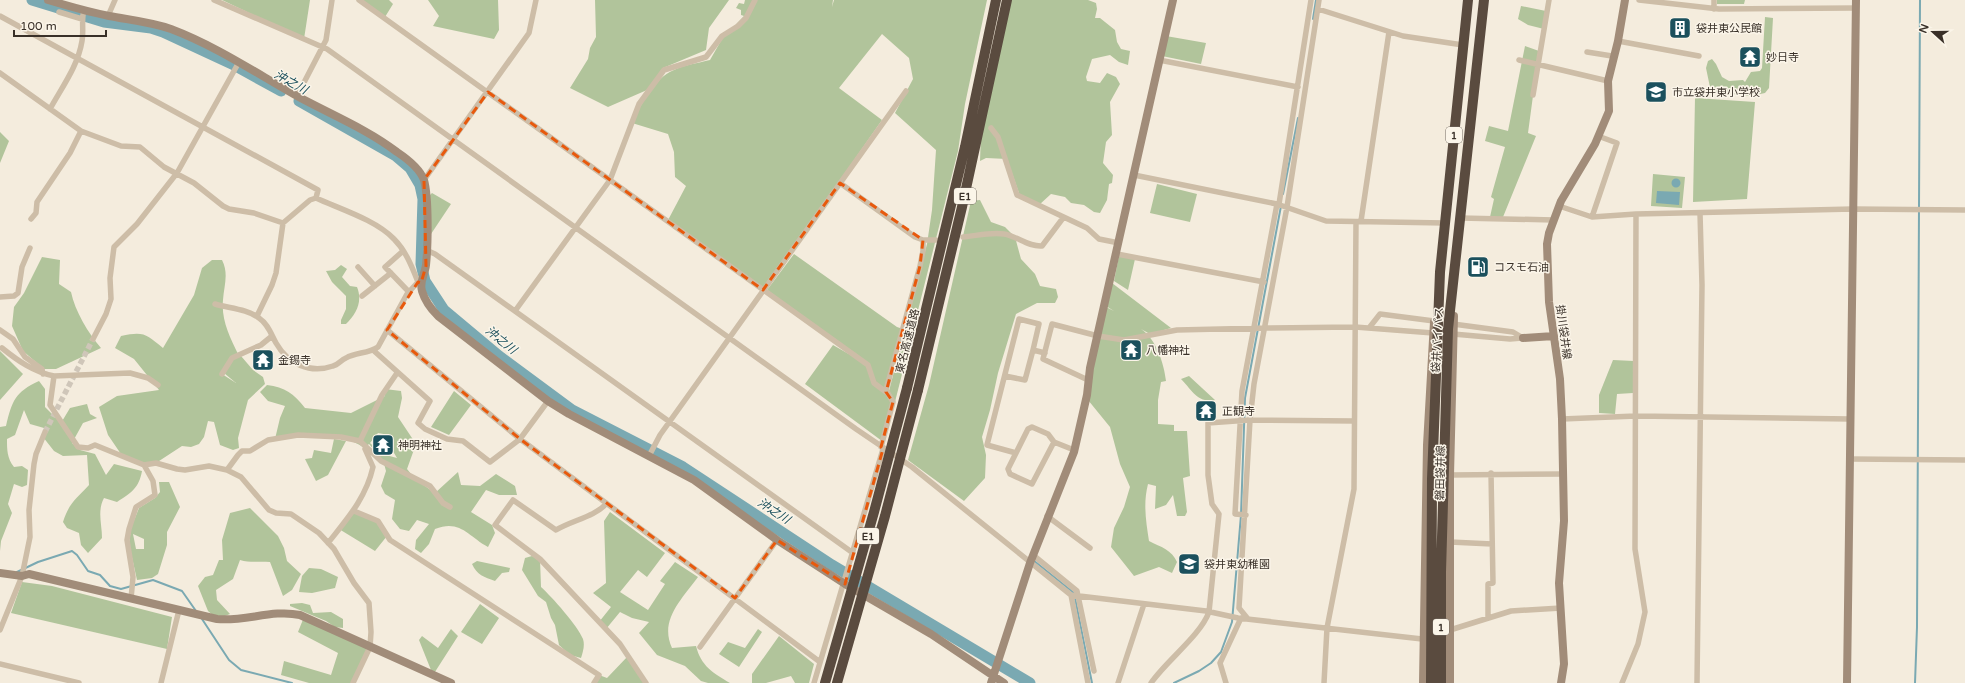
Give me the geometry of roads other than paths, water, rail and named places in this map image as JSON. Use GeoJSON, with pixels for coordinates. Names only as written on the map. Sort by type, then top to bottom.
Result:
{"type":"FeatureCollection","features":[{"type":"Feature","properties":{"kind":"highway","name":"東名高速道路"},"geometry":{"type":"LineString","coordinates":[[825,683],[868,534],[907,388],[956,183],[996,0]]}},
{"type":"Feature","properties":{"kind":"highway","name":"東名高速道路"},"geometry":{"type":"LineString","coordinates":[[836,683],[881,530],[918,390],[964,200],[1007,0]]}},
{"type":"Feature","properties":{"kind":"highway","name":"袋井バイパス"},"geometry":{"type":"LineString","coordinates":[[1441,683],[1436,573],[1434,410],[1440,270],[1468,0]]}},
{"type":"Feature","properties":{"kind":"highway","name":"袋井バイパス"},"geometry":{"type":"LineString","coordinates":[[1431,683],[1448,329],[1484,0]]}},
{"type":"Feature","properties":{"kind":"street"},"geometry":{"type":"LineString","coordinates":[[48,0],[108,16],[144,21],[171,29],[216,50],[297,96],[341,118],[397,151],[419,172],[424,180],[426,196],[426,266],[419,282],[409,292],[378,347],[373,350],[346,357],[335,366],[320,369],[310,368],[289,360],[282,353],[267,326],[257,316],[215,304]]}},
{"type":"Feature","properties":{"kind":"street"},"geometry":{"type":"LineString","coordinates":[[108,16],[115,0]]}},
{"type":"Feature","properties":{"kind":"street"},"geometry":{"type":"LineString","coordinates":[[214,0],[323,47],[729,339],[882,448],[912,467],[1031,559],[1077,591],[1080,596],[1094,671]]}},
{"type":"Feature","properties":{"kind":"street"},"geometry":{"type":"LineString","coordinates":[[297,96],[326,40],[332,0]]}},
{"type":"Feature","properties":{"kind":"street"},"geometry":{"type":"LineString","coordinates":[[359,0],[868,365],[874,383],[886,392],[893,402],[853,553],[814,683]]}},
{"type":"Feature","properties":{"kind":"street"},"geometry":{"type":"LineString","coordinates":[[424,180],[529,33],[536,0]]}},
{"type":"Feature","properties":{"kind":"street"},"geometry":{"type":"LineString","coordinates":[[515,311],[576,229],[610,180],[639,104],[660,74],[664,70],[706,57],[722,36],[738,26],[746,18],[755,0]]}},
{"type":"Feature","properties":{"kind":"street"},"geometry":{"type":"LineString","coordinates":[[993,676],[1031,559],[1074,450],[1087,395],[1088,380],[1173,0]]}},
{"type":"Feature","properties":{"kind":"street"},"geometry":{"type":"LineString","coordinates":[[1242,515],[1235,514],[1244,421],[1264,282],[1298,86],[1311,0]]}},
{"type":"Feature","properties":{"kind":"street"},"geometry":{"type":"LineString","coordinates":[[1248,619],[1239,608],[1244,421],[1242,391],[1287,207],[1320,0]]}},
{"type":"Feature","properties":{"kind":"street"},"geometry":{"type":"LineString","coordinates":[[1533,94],[1549,0]]}},
{"type":"Feature","properties":{"kind":"street","name":"掛川袋井線"},"geometry":{"type":"LineString","coordinates":[[1561,683],[1564,664],[1559,583],[1564,521],[1564,474],[1560,379],[1549,302],[1547,244],[1549,233],[1559,206],[1598,136],[1609,111],[1608,81],[1612,56],[1618,41],[1625,0]]}},
{"type":"Feature","properties":{"kind":"street"},"geometry":{"type":"LineString","coordinates":[[1639,0],[1714,9],[1856,4],[1847,683]]}},
{"type":"Feature","properties":{"kind":"street"},"geometry":{"type":"LineString","coordinates":[[1714,0],[1714,9]]}},
{"type":"Feature","properties":{"kind":"street"},"geometry":{"type":"LineString","coordinates":[[1318,9],[1403,36],[1463,45]]}},
{"type":"Feature","properties":{"kind":"street"},"geometry":{"type":"LineString","coordinates":[[50,109],[77,58],[84,33],[82,19],[84,10]]}},
{"type":"Feature","properties":{"kind":"street"},"geometry":{"type":"LineString","coordinates":[[59,12],[82,19]]}},
{"type":"Feature","properties":{"kind":"street"},"geometry":{"type":"LineString","coordinates":[[0,16],[318,190],[316,198]]}},
{"type":"Feature","properties":{"kind":"street"},"geometry":{"type":"LineString","coordinates":[[1324,683],[1327,628],[1354,489],[1355,327],[1358,221],[1389,32]]}},
{"type":"Feature","properties":{"kind":"street"},"geometry":{"type":"LineString","coordinates":[[1618,41],[1671,49],[1700,56]]}},
{"type":"Feature","properties":{"kind":"street"},"geometry":{"type":"LineString","coordinates":[[1587,52],[1612,56]]}},
{"type":"Feature","properties":{"kind":"street"},"geometry":{"type":"LineString","coordinates":[[1159,60],[1298,86]]}},
{"type":"Feature","properties":{"kind":"street"},"geometry":{"type":"LineString","coordinates":[[1519,60],[1608,81]]}},
{"type":"Feature","properties":{"kind":"street"},"geometry":{"type":"LineString","coordinates":[[93,339],[106,314],[111,299],[110,278],[114,247],[137,224],[178,173],[239,62]]}},
{"type":"Feature","properties":{"kind":"street"},"geometry":{"type":"LineString","coordinates":[[0,73],[81,131],[121,146],[140,147],[164,167],[194,182],[229,209],[254,213],[282,223]]}},
{"type":"Feature","properties":{"kind":"street"},"geometry":{"type":"LineString","coordinates":[[649,456],[669,422],[906,91]]}},
{"type":"Feature","properties":{"kind":"street"},"geometry":{"type":"LineString","coordinates":[[990,128],[998,137],[1017,195],[1087,228],[1099,239],[1119,244]]}},
{"type":"Feature","properties":{"kind":"street"},"geometry":{"type":"LineString","coordinates":[[31,220],[36,212],[37,202],[70,154],[81,131]]}},
{"type":"Feature","properties":{"kind":"street"},"geometry":{"type":"LineString","coordinates":[[1592,217],[1617,143],[1598,136]]}},
{"type":"Feature","properties":{"kind":"street"},"geometry":{"type":"LineString","coordinates":[[1134,175],[1156,178],[1278,204],[1326,221],[1444,223]]}},
{"type":"Feature","properties":{"kind":"street"},"geometry":{"type":"LineString","coordinates":[[840,183],[915,236],[923,240],[936,240]]}},
{"type":"Feature","properties":{"kind":"street"},"geometry":{"type":"LineString","coordinates":[[257,316],[276,273],[282,223],[310,200],[316,198],[379,226],[395,240],[403,251],[419,282],[425,300],[438,316],[548,400],[587,425],[694,480],[777,540],[844,584],[931,634],[1004,683]]}},
{"type":"Feature","properties":{"kind":"street"},"geometry":{"type":"LineString","coordinates":[[1559,206],[1592,217],[1636,214],[1853,209],[1965,210]]}},
{"type":"Feature","properties":{"kind":"street"},"geometry":{"type":"LineString","coordinates":[[1697,683],[1702,285],[1700,213]]}},
{"type":"Feature","properties":{"kind":"street"},"geometry":{"type":"LineString","coordinates":[[1622,683],[1638,644],[1645,612],[1635,549],[1636,214]]}},
{"type":"Feature","properties":{"kind":"street"},"geometry":{"type":"LineString","coordinates":[[963,237],[1004,234],[1031,245],[1042,246],[1063,218]]}},
{"type":"Feature","properties":{"kind":"street"},"geometry":{"type":"LineString","coordinates":[[1460,218],[1554,220]]}},
{"type":"Feature","properties":{"kind":"street"},"geometry":{"type":"LineString","coordinates":[[886,392],[920,266],[923,251],[923,240]]}},
{"type":"Feature","properties":{"kind":"street"},"geometry":{"type":"LineString","coordinates":[[0,297],[14,296],[18,293],[22,267],[30,248]]}},
{"type":"Feature","properties":{"kind":"street"},"geometry":{"type":"LineString","coordinates":[[426,250],[436,254],[853,553]]}},
{"type":"Feature","properties":{"kind":"street"},"geometry":{"type":"LineString","coordinates":[[403,251],[385,267],[409,292]]}},
{"type":"Feature","properties":{"kind":"street"},"geometry":{"type":"LineString","coordinates":[[1117,254],[1264,282]]}},
{"type":"Feature","properties":{"kind":"street","name":"磐田袋井線"},"geometry":{"type":"LineString","coordinates":[[1450,683],[1450,475],[1453,324],[1458,283],[1455,264]]}},
{"type":"Feature","properties":{"kind":"street"},"geometry":{"type":"LineString","coordinates":[[358,267],[375,286]]}},
{"type":"Feature","properties":{"kind":"street","name":"磐田袋井線"},"geometry":{"type":"LineString","coordinates":[[1422,683],[1427,445],[1433,332],[1440,270]]}},
{"type":"Feature","properties":{"kind":"street"},"geometry":{"type":"LineString","coordinates":[[362,296],[391,273]]}},
{"type":"Feature","properties":{"kind":"street"},"geometry":{"type":"LineString","coordinates":[[1369,328],[1380,314],[1434,321]]}},
{"type":"Feature","properties":{"kind":"street"},"geometry":{"type":"LineString","coordinates":[[1005,376],[1025,380],[1039,324],[1020,319],[987,444],[1016,453]]}},
{"type":"Feature","properties":{"kind":"street"},"geometry":{"type":"LineString","coordinates":[[1088,380],[1043,359],[1052,324],[1098,336],[1124,340],[1177,330],[1355,327],[1433,332]]}},
{"type":"Feature","properties":{"kind":"street"},"geometry":{"type":"LineString","coordinates":[[1453,324],[1513,332],[1523,338]]}},
{"type":"Feature","properties":{"kind":"street"},"geometry":{"type":"LineString","coordinates":[[0,330],[13,339],[25,356],[42,369],[43,374]]}},
{"type":"Feature","properties":{"kind":"street"},"geometry":{"type":"LineString","coordinates":[[387,330],[520,440],[820,662]]}},
{"type":"Feature","properties":{"kind":"street"},"geometry":{"type":"LineString","coordinates":[[1453,334],[1510,339],[1554,336]]}},
{"type":"Feature","properties":{"kind":"street"},"geometry":{"type":"LineString","coordinates":[[222,374],[230,359],[237,354],[260,345],[272,336]]}},
{"type":"Feature","properties":{"kind":"street"},"geometry":{"type":"LineString","coordinates":[[2,348],[20,362],[43,374],[54,376],[130,373],[148,378],[158,385]]}},
{"type":"Feature","properties":{"kind":"street"},"geometry":{"type":"LineString","coordinates":[[373,350],[430,401],[418,423],[425,429],[447,439],[463,441],[490,462],[520,440],[548,400]]}},
{"type":"Feature","properties":{"kind":"street"},"geometry":{"type":"LineString","coordinates":[[1033,350],[1045,353]]}},
{"type":"Feature","properties":{"kind":"street"},"geometry":{"type":"LineString","coordinates":[[328,543],[354,511],[368,484],[373,467],[362,444],[382,395],[397,373]]}},
{"type":"Feature","properties":{"kind":"street"},"geometry":{"type":"LineString","coordinates":[[54,376],[50,405],[78,447],[88,448],[95,445],[144,465],[156,464],[185,470],[209,466],[227,470],[241,477],[269,510],[276,513],[291,514],[296,516],[319,533],[328,543],[369,604],[372,632],[370,647],[353,683]]}},
{"type":"Feature","properties":{"kind":"street"},"geometry":{"type":"LineString","coordinates":[[1562,419],[1636,416],[1850,419]]}},
{"type":"Feature","properties":{"kind":"street"},"geometry":{"type":"LineString","coordinates":[[1150,683],[1161,668],[1205,623],[1209,612],[1219,514],[1212,504],[1208,475],[1208,422],[1354,421]]}},
{"type":"Feature","properties":{"kind":"street"},"geometry":{"type":"LineString","coordinates":[[1054,442],[1032,484],[1010,474],[1008,469],[1028,429],[1032,427],[1048,434],[1054,442],[1074,450]]}},
{"type":"Feature","properties":{"kind":"street"},"geometry":{"type":"LineString","coordinates":[[0,630],[22,576],[30,537],[29,510],[34,464],[36,454],[45,432]]}},
{"type":"Feature","properties":{"kind":"street"},"geometry":{"type":"LineString","coordinates":[[227,470],[242,451],[250,451],[268,440],[298,434],[341,437],[362,444],[381,461],[430,486],[443,502],[450,507]]}},
{"type":"Feature","properties":{"kind":"street"},"geometry":{"type":"LineString","coordinates":[[1850,459],[1965,460]]}},
{"type":"Feature","properties":{"kind":"street"},"geometry":{"type":"LineString","coordinates":[[131,599],[133,577],[127,540],[129,529],[136,507],[155,495],[153,481],[144,465]]}},
{"type":"Feature","properties":{"kind":"street"},"geometry":{"type":"LineString","coordinates":[[1488,618],[1488,584],[1492,583],[1491,473]]}},
{"type":"Feature","properties":{"kind":"street"},"geometry":{"type":"LineString","coordinates":[[1450,475],[1491,473],[1564,474]]}},
{"type":"Feature","properties":{"kind":"street"},"geometry":{"type":"LineString","coordinates":[[606,504],[599,512],[577,519],[556,530],[513,500],[495,525],[540,559],[620,644],[646,683]]}},
{"type":"Feature","properties":{"kind":"street"},"geometry":{"type":"LineString","coordinates":[[354,511],[378,521],[390,540],[600,675],[594,683]]}},
{"type":"Feature","properties":{"kind":"street"},"geometry":{"type":"LineString","coordinates":[[1047,516],[1090,548]]}},
{"type":"Feature","properties":{"kind":"street"},"geometry":{"type":"LineString","coordinates":[[700,647],[777,540]]}},
{"type":"Feature","properties":{"kind":"street"},"geometry":{"type":"LineString","coordinates":[[1450,542],[1492,544]]}},
{"type":"Feature","properties":{"kind":"street"},"geometry":{"type":"LineString","coordinates":[[1031,559],[1071,595],[1209,612],[1239,618],[1422,639]]}},
{"type":"Feature","properties":{"kind":"street"},"geometry":{"type":"LineString","coordinates":[[0,573],[22,576],[29,574],[131,599],[228,620],[291,613],[451,683]]}},
{"type":"Feature","properties":{"kind":"street"},"geometry":{"type":"LineString","coordinates":[[1071,595],[1088,683]]}},
{"type":"Feature","properties":{"kind":"street"},"geometry":{"type":"LineString","coordinates":[[1118,683],[1144,604]]}},
{"type":"Feature","properties":{"kind":"street"},"geometry":{"type":"LineString","coordinates":[[1450,630],[1511,611],[1561,608]]}},
{"type":"Feature","properties":{"kind":"street"},"geometry":{"type":"LineString","coordinates":[[161,683],[179,610]]}},
{"type":"Feature","properties":{"kind":"street"},"geometry":{"type":"LineString","coordinates":[[1226,683],[1220,663],[1239,618]]}},
{"type":"Feature","properties":{"kind":"street"},"geometry":{"type":"LineString","coordinates":[[0,664],[79,683]]}},
{"type":"Feature","properties":{"kind":"water"},"geometry":{"type":"Polygon","coordinates":[[[1674,179],[1678,179],[1680,183],[1678,187],[1674,187],[1672,185],[1672,181],[1674,179]]]}},
{"type":"Feature","properties":{"kind":"water"},"geometry":{"type":"Polygon","coordinates":[[[1657,191],[1680,192],[1679,205],[1656,203],[1657,191]]]}},
{"type":"Feature","properties":{"kind":"waterway","name":"沖之川"},"geometry":{"type":"LineString","coordinates":[[32,0],[104,22],[151,28],[163,32],[232,64],[281,91]]}},
{"type":"Feature","properties":{"kind":"waterway"},"geometry":{"type":"LineString","coordinates":[[1313,19],[1316,0]]}},
{"type":"Feature","properties":{"kind":"waterway"},"geometry":{"type":"LineString","coordinates":[[1915,683],[1917,627],[1920,0]]}},
{"type":"Feature","properties":{"kind":"waterway","name":"沖之川"},"geometry":{"type":"LineString","coordinates":[[299,101],[396,156],[410,168],[420,185],[423,199],[421,264],[425,281],[444,310],[499,356],[572,410],[683,467],[832,565],[1030,683]]}},
{"type":"Feature","properties":{"kind":"waterway"},"geometry":{"type":"LineString","coordinates":[[1283,194],[1298,118]]}},
{"type":"Feature","properties":{"kind":"waterway"},"geometry":{"type":"LineString","coordinates":[[1174,683],[1199,671],[1211,663],[1221,652],[1232,622],[1241,515],[1245,398],[1281,206]]}},
{"type":"Feature","properties":{"kind":"waterway"},"geometry":{"type":"LineString","coordinates":[[17,572],[38,562],[72,551],[77,555],[88,571],[100,575],[110,586],[121,589],[153,580],[182,591],[196,611]]}},
{"type":"Feature","properties":{"kind":"waterway"},"geometry":{"type":"LineString","coordinates":[[1033,560],[1074,593],[1092,683]]}},
{"type":"Feature","properties":{"kind":"waterway"},"geometry":{"type":"LineString","coordinates":[[202,619],[229,660],[241,670],[292,683]]}},
{"type":"Feature","properties":{"kind":"tunnel"},"geometry":{"type":"LineString","coordinates":[[45,432],[93,339]]}},
{"type":"Feature","properties":{"kind":"place","name":"袋井東公民館"},"geometry":{"type":"Point","coordinates":[1680,28]}},
{"type":"Feature","properties":{"kind":"place","name":"妙日寺"},"geometry":{"type":"Point","coordinates":[1750,57]}},
{"type":"Feature","properties":{"kind":"place","name":"市立袋井東小学校"},"geometry":{"type":"Point","coordinates":[1656,92]}},
{"type":"Feature","properties":{"kind":"place","name":"コスモ石油"},"geometry":{"type":"Point","coordinates":[1478,267]}},
{"type":"Feature","properties":{"kind":"place","name":"八幡神社"},"geometry":{"type":"Point","coordinates":[1131,350]}},
{"type":"Feature","properties":{"kind":"place","name":"金錫寺"},"geometry":{"type":"Point","coordinates":[263,360]}},
{"type":"Feature","properties":{"kind":"place","name":"正観寺"},"geometry":{"type":"Point","coordinates":[1206,411]}},
{"type":"Feature","properties":{"kind":"place","name":"神明神社"},"geometry":{"type":"Point","coordinates":[383,445]}},
{"type":"Feature","properties":{"kind":"place","name":"袋井東幼稚園"},"geometry":{"type":"Point","coordinates":[1189,564]}}]}
